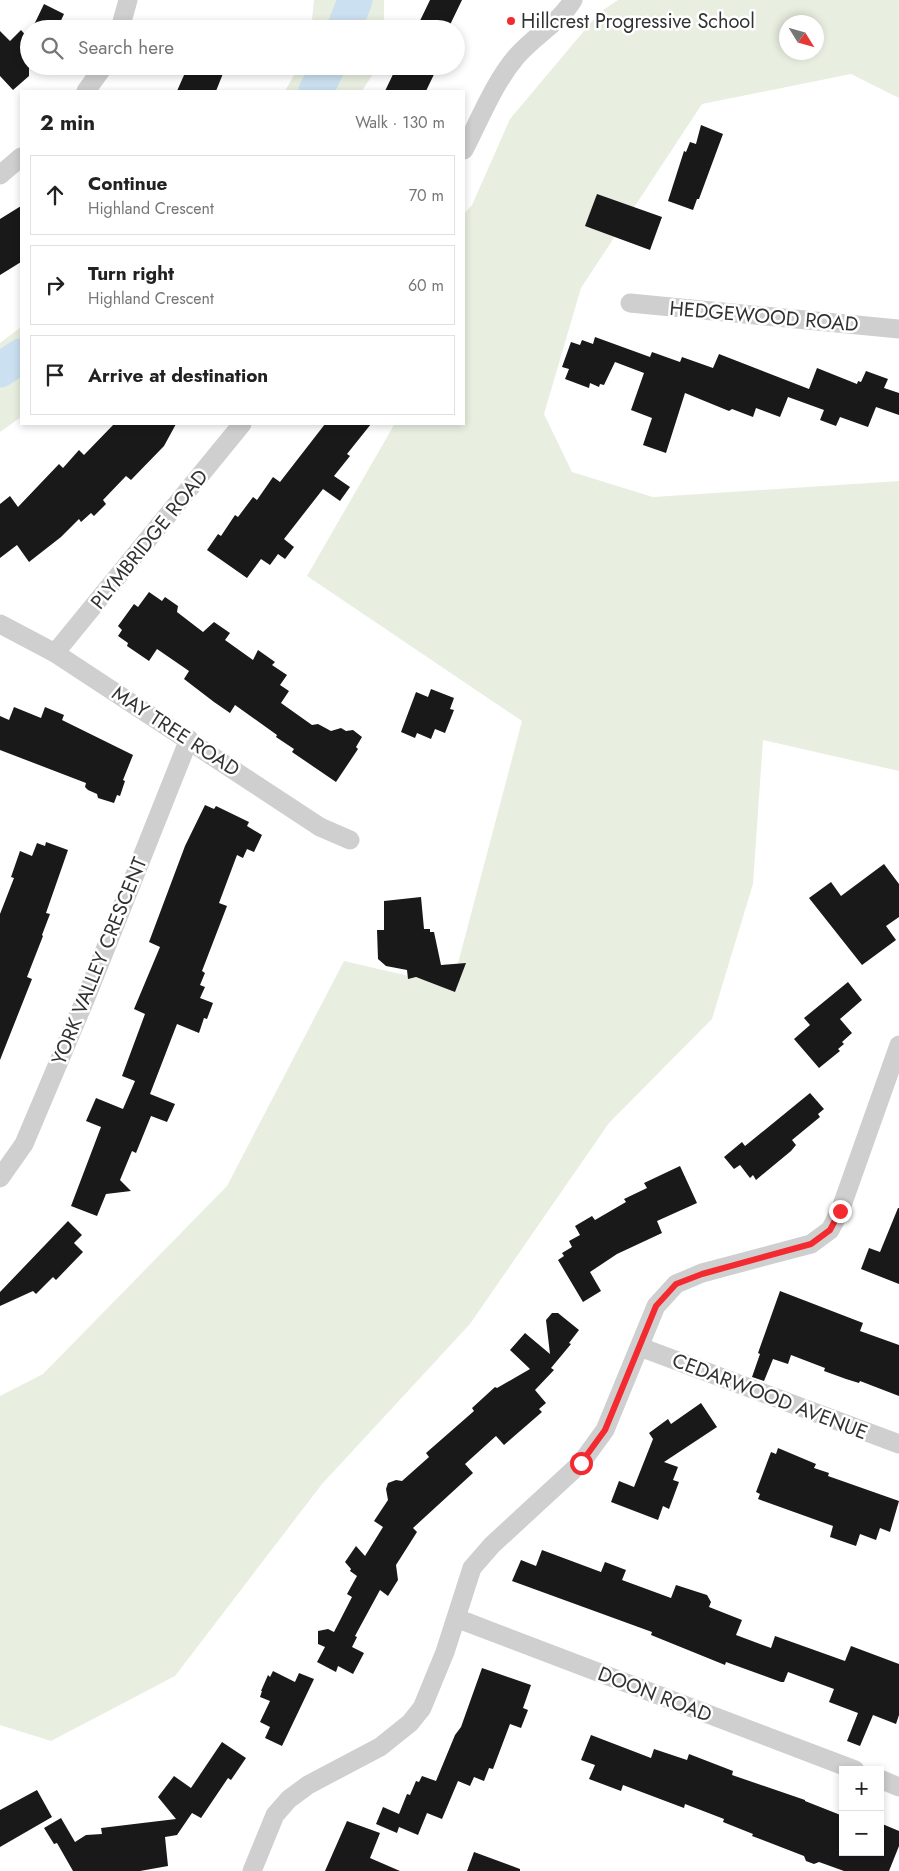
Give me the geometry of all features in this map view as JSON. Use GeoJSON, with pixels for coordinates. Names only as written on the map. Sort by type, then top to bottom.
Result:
{"type":"FeatureCollection","features":[{"type":"Feature","properties":{"kind":"street"},"geometry":{"type":"LineString","coordinates":[[122,20],[128,0]]}},
{"type":"Feature","properties":{"kind":"street"},"geometry":{"type":"LineString","coordinates":[[465,148],[505,72],[517,56],[557,20],[573,0]]}},
{"type":"Feature","properties":{"kind":"street"},"geometry":{"type":"LineString","coordinates":[[87,90],[98,75]]}},
{"type":"Feature","properties":{"kind":"street"},"geometry":{"type":"LineString","coordinates":[[0,175],[20,158]]}},
{"type":"Feature","properties":{"kind":"street","name":"HEDGEWOOD ROAD"},"geometry":{"type":"LineString","coordinates":[[630,303],[899,329]]}},
{"type":"Feature","properties":{"kind":"street","name":"PLYMBRIDGE ROAD"},"geometry":{"type":"LineString","coordinates":[[55,653],[241,425]]}},
{"type":"Feature","properties":{"kind":"street","name":"MAY TREE ROAD"},"geometry":{"type":"LineString","coordinates":[[0,624],[55,653],[189,739],[320,827],[350,840]]}},
{"type":"Feature","properties":{"kind":"street","name":"YORK VALLEY CRESCENT"},"geometry":{"type":"LineString","coordinates":[[0,1178],[24,1144],[87,995],[189,739]]}},
{"type":"Feature","properties":{"kind":"street"},"geometry":{"type":"LineString","coordinates":[[252,1871],[275,1815],[289,1800],[308,1785],[380,1748],[410,1723],[422,1708],[432,1688],[472,1568],[492,1545],[581,1463],[605,1430],[656,1306],[676,1284],[702,1274],[811,1244],[830,1230],[840,1211],[899,1045]]}},
{"type":"Feature","properties":{"kind":"street","name":"CEDARWOOD AVENUE"},"geometry":{"type":"LineString","coordinates":[[640,1348],[899,1444]]}},
{"type":"Feature","properties":{"kind":"street","name":"DOON ROAD"},"geometry":{"type":"LineString","coordinates":[[456,1618],[844,1766]]}},
{"type":"Feature","properties":{"kind":"street"},"geometry":{"type":"LineString","coordinates":[[884,1780],[899,1786]]}},
{"type":"Feature","properties":{"kind":"green space"},"geometry":{"type":"Polygon","coordinates":[[[314,0],[384,0],[384,20],[312,20],[314,0]]]}},
{"type":"Feature","properties":{"kind":"green space"},"geometry":{"type":"Polygon","coordinates":[[[618,0],[899,0],[899,98],[851,74],[702,104],[581,288],[544,414],[572,472],[653,497],[899,481],[899,771],[763,740],[753,884],[712,1019],[609,1123],[470,1324],[322,1484],[175,1676],[51,1741],[0,1725],[0,1396],[43,1374],[227,1186],[344,961],[452,986],[522,721],[307,576],[394,425],[465,425],[465,213],[472,205],[510,119],[599,13],[618,0]]]}},
{"type":"Feature","properties":{"kind":"green space"},"geometry":{"type":"Polygon","coordinates":[[[294,75],[372,75],[363,90],[286,90],[294,75]]]}},
{"type":"Feature","properties":{"kind":"green space"},"geometry":{"type":"Polygon","coordinates":[[[20,328],[20,418],[0,432],[0,343],[20,328]]]}},
{"type":"Feature","properties":{"kind":"building"},"geometry":{"type":"Polygon","coordinates":[[[430,0],[462,0],[452,20],[420,20],[430,0]]]}},
{"type":"Feature","properties":{"kind":"building"},"geometry":{"type":"Polygon","coordinates":[[[44,4],[64,14],[61,20],[36,20],[44,4]]]}},
{"type":"Feature","properties":{"kind":"building"},"geometry":{"type":"Polygon","coordinates":[[[0,31],[10,41],[20,31],[20,75],[29,75],[13,90],[0,76],[0,31]]]}},
{"type":"Feature","properties":{"kind":"building"},"geometry":{"type":"Polygon","coordinates":[[[184,75],[222,75],[216,90],[177,90],[184,75]]]}},
{"type":"Feature","properties":{"kind":"building"},"geometry":{"type":"Polygon","coordinates":[[[393,75],[434,75],[426,90],[385,90],[393,75]]]}},
{"type":"Feature","properties":{"kind":"building"},"geometry":{"type":"Polygon","coordinates":[[[701,125],[723,134],[699,199],[697,199],[693,210],[668,201],[684,151],[686,152],[690,142],[696,144],[701,125]]]}},
{"type":"Feature","properties":{"kind":"building"},"geometry":{"type":"Polygon","coordinates":[[[597,194],[662,217],[650,250],[585,226],[597,194]]]}},
{"type":"Feature","properties":{"kind":"building"},"geometry":{"type":"Polygon","coordinates":[[[20,207],[20,263],[0,275],[0,219],[20,207]]]}},
{"type":"Feature","properties":{"kind":"building"},"geometry":{"type":"Polygon","coordinates":[[[595,337],[650,357],[652,352],[680,362],[682,357],[713,368],[719,354],[809,389],[817,368],[857,384],[858,381],[861,382],[866,371],[888,379],[884,388],[899,393],[899,415],[876,407],[868,427],[840,417],[836,426],[820,420],[824,410],[788,397],[780,417],[756,408],[753,417],[732,409],[729,411],[685,393],[666,453],[643,445],[652,418],[631,410],[644,373],[615,362],[604,385],[600,384],[599,387],[590,383],[589,388],[565,379],[569,369],[562,367],[571,342],[580,345],[582,340],[593,344],[595,337]]]}},
{"type":"Feature","properties":{"kind":"building"},"geometry":{"type":"Polygon","coordinates":[[[113,425],[175,425],[164,446],[131,480],[126,476],[103,500],[106,504],[94,516],[91,513],[81,522],[79,519],[61,537],[29,562],[17,545],[0,558],[0,504],[10,496],[18,507],[59,464],[63,468],[79,450],[84,455],[113,425]]]}},
{"type":"Feature","properties":{"kind":"building"},"geometry":{"type":"Polygon","coordinates":[[[324,425],[370,425],[347,454],[350,456],[334,476],[350,487],[340,501],[323,489],[284,539],[294,547],[285,559],[278,554],[270,565],[261,559],[247,578],[207,550],[218,534],[221,536],[235,515],[238,517],[253,497],[257,500],[273,477],[280,482],[324,425]]]}},
{"type":"Feature","properties":{"kind":"building"},"geometry":{"type":"Polygon","coordinates":[[[149,592],[162,601],[165,597],[178,606],[177,612],[203,632],[214,622],[230,633],[225,640],[253,660],[258,650],[275,662],[272,665],[287,675],[280,685],[289,691],[281,703],[312,725],[318,724],[331,731],[341,728],[346,731],[353,730],[362,737],[356,747],[358,749],[336,782],[292,752],[294,749],[235,705],[230,713],[214,702],[184,679],[189,671],[157,649],[149,661],[127,646],[128,643],[118,636],[122,630],[118,626],[134,604],[138,607],[149,592]]]}},
{"type":"Feature","properties":{"kind":"building"},"geometry":{"type":"Polygon","coordinates":[[[431,689],[454,698],[450,709],[454,710],[445,733],[435,729],[431,739],[417,733],[415,738],[401,732],[416,692],[428,697],[431,689]]]}},
{"type":"Feature","properties":{"kind":"building"},"geometry":{"type":"Polygon","coordinates":[[[14,707],[41,718],[45,707],[64,715],[62,720],[133,755],[123,780],[125,781],[120,796],[117,795],[114,803],[98,798],[97,794],[85,787],[86,783],[0,750],[0,716],[9,720],[14,707]]]}},
{"type":"Feature","properties":{"kind":"building"},"geometry":{"type":"Polygon","coordinates":[[[205,805],[214,809],[216,806],[249,822],[247,826],[262,835],[254,852],[247,849],[243,858],[237,855],[219,903],[227,906],[202,971],[205,973],[200,985],[205,987],[200,998],[213,1003],[207,1019],[204,1018],[199,1033],[177,1024],[150,1094],[175,1104],[167,1122],[151,1116],[136,1153],[132,1151],[120,1180],[131,1191],[106,1194],[97,1216],[71,1206],[101,1127],[86,1121],[96,1098],[123,1109],[135,1081],[122,1076],[145,1014],[134,1009],[160,947],[149,942],[185,846],[205,805]]]}},
{"type":"Feature","properties":{"kind":"building"},"geometry":{"type":"Polygon","coordinates":[[[46,842],[68,850],[46,913],[50,914],[43,936],[27,977],[32,979],[0,1060],[0,914],[14,878],[11,877],[20,851],[32,856],[37,843],[45,846],[46,842]]]}},
{"type":"Feature","properties":{"kind":"building"},"geometry":{"type":"Polygon","coordinates":[[[884,864],[899,884],[899,917],[886,926],[896,940],[862,965],[809,898],[831,882],[841,896],[884,864]]]}},
{"type":"Feature","properties":{"kind":"building"},"geometry":{"type":"Polygon","coordinates":[[[421,897],[424,929],[430,929],[430,932],[434,932],[441,965],[466,963],[455,992],[416,977],[408,979],[407,970],[386,966],[378,959],[377,930],[384,930],[384,901],[421,897]]]}},
{"type":"Feature","properties":{"kind":"building"},"geometry":{"type":"Polygon","coordinates":[[[848,982],[862,1000],[840,1019],[852,1033],[842,1042],[844,1044],[838,1049],[840,1051],[819,1068],[794,1039],[810,1025],[804,1018],[848,982]]]}},
{"type":"Feature","properties":{"kind":"building"},"geometry":{"type":"Polygon","coordinates":[[[810,1093],[824,1109],[818,1114],[820,1117],[792,1140],[796,1145],[791,1151],[756,1180],[753,1175],[750,1178],[740,1165],[734,1169],[724,1157],[742,1142],[745,1146],[810,1093]]]}},
{"type":"Feature","properties":{"kind":"building"},"geometry":{"type":"Polygon","coordinates":[[[680,1166],[697,1203],[657,1221],[662,1233],[617,1254],[590,1272],[601,1291],[583,1302],[558,1260],[564,1256],[562,1253],[572,1247],[569,1241],[580,1235],[575,1226],[592,1216],[595,1220],[626,1202],[624,1199],[647,1188],[644,1183],[680,1166]]]}},
{"type":"Feature","properties":{"kind":"building"},"geometry":{"type":"Polygon","coordinates":[[[898,1208],[899,1284],[861,1269],[869,1248],[880,1252],[898,1208]]]}},
{"type":"Feature","properties":{"kind":"building"},"geometry":{"type":"Polygon","coordinates":[[[68,1221],[82,1235],[74,1243],[83,1252],[56,1280],[53,1277],[36,1294],[33,1291],[0,1306],[0,1292],[68,1221]]]}},
{"type":"Feature","properties":{"kind":"building"},"geometry":{"type":"Polygon","coordinates":[[[780,1291],[863,1323],[860,1331],[899,1345],[899,1396],[860,1381],[859,1383],[824,1371],[825,1368],[791,1355],[788,1364],[773,1359],[764,1381],[752,1377],[760,1354],[758,1353],[780,1291]]]}},
{"type":"Feature","properties":{"kind":"building"},"geometry":{"type":"Polygon","coordinates":[[[552,1313],[558,1313],[579,1330],[569,1343],[571,1344],[551,1368],[554,1370],[535,1390],[546,1403],[539,1409],[542,1412],[504,1445],[496,1436],[465,1464],[473,1473],[413,1528],[417,1532],[396,1565],[398,1580],[388,1596],[380,1590],[355,1636],[357,1637],[352,1647],[364,1653],[353,1674],[338,1666],[336,1672],[317,1662],[325,1647],[318,1644],[318,1631],[328,1629],[334,1632],[352,1597],[347,1594],[357,1576],[350,1571],[351,1569],[345,1562],[356,1546],[365,1556],[383,1527],[374,1521],[388,1500],[386,1489],[388,1483],[396,1480],[402,1481],[429,1457],[426,1453],[474,1411],[472,1408],[495,1387],[497,1388],[530,1369],[510,1350],[525,1333],[550,1354],[546,1320],[552,1313]]]}},
{"type":"Feature","properties":{"kind":"building"},"geometry":{"type":"Polygon","coordinates":[[[701,1403],[717,1427],[664,1462],[678,1467],[673,1480],[679,1482],[669,1509],[663,1506],[658,1520],[611,1502],[619,1481],[634,1487],[653,1439],[649,1433],[668,1419],[671,1424],[701,1403]]]}},
{"type":"Feature","properties":{"kind":"building"},"geometry":{"type":"Polygon","coordinates":[[[778,1448],[816,1464],[814,1468],[829,1473],[828,1476],[899,1501],[890,1532],[880,1528],[876,1540],[860,1534],[856,1546],[830,1537],[833,1526],[758,1499],[760,1494],[756,1492],[771,1452],[776,1454],[778,1448]]]}},
{"type":"Feature","properties":{"kind":"building"},"geometry":{"type":"Polygon","coordinates":[[[542,1550],[601,1572],[605,1562],[626,1570],[622,1580],[671,1598],[676,1585],[707,1595],[711,1602],[709,1607],[742,1620],[736,1635],[771,1648],[775,1636],[845,1661],[851,1646],[899,1664],[899,1715],[896,1724],[873,1715],[860,1746],[847,1741],[858,1713],[829,1702],[834,1689],[788,1672],[784,1682],[781,1682],[726,1662],[725,1665],[651,1635],[652,1632],[512,1581],[521,1560],[536,1566],[542,1550]]]}},
{"type":"Feature","properties":{"kind":"building"},"geometry":{"type":"Polygon","coordinates":[[[482,1668],[531,1685],[523,1708],[528,1710],[521,1728],[510,1724],[493,1769],[489,1768],[484,1781],[474,1777],[470,1786],[458,1781],[442,1819],[427,1813],[418,1835],[399,1827],[397,1833],[376,1824],[383,1807],[399,1814],[407,1794],[410,1795],[416,1781],[419,1782],[422,1776],[436,1781],[455,1735],[461,1727],[482,1668]]]}},
{"type":"Feature","properties":{"kind":"building"},"geometry":{"type":"Polygon","coordinates":[[[273,1671],[295,1682],[299,1673],[314,1679],[282,1746],[265,1738],[270,1727],[260,1722],[270,1701],[260,1697],[261,1691],[268,1675],[270,1677],[273,1671]]]}},
{"type":"Feature","properties":{"kind":"building"},"geometry":{"type":"Polygon","coordinates":[[[591,1735],[651,1758],[654,1749],[687,1760],[689,1754],[733,1771],[732,1775],[805,1800],[839,1814],[839,1856],[884,1856],[884,1825],[899,1831],[899,1846],[889,1871],[844,1871],[819,1862],[814,1864],[806,1861],[804,1856],[752,1836],[753,1834],[723,1822],[724,1819],[685,1804],[684,1808],[623,1785],[621,1791],[589,1779],[595,1765],[581,1760],[591,1735]]]}},
{"type":"Feature","properties":{"kind":"building"},"geometry":{"type":"Polygon","coordinates":[[[222,1742],[246,1758],[231,1780],[228,1778],[201,1818],[192,1813],[177,1835],[165,1837],[168,1866],[140,1871],[73,1871],[57,1843],[54,1844],[44,1828],[61,1818],[75,1842],[86,1835],[102,1834],[101,1828],[176,1819],[158,1797],[174,1776],[191,1788],[222,1742]]]}},
{"type":"Feature","properties":{"kind":"building"},"geometry":{"type":"Polygon","coordinates":[[[37,1790],[52,1817],[0,1847],[0,1810],[37,1790]]]}},
{"type":"Feature","properties":{"kind":"building"},"geometry":{"type":"Polygon","coordinates":[[[347,1821],[380,1833],[370,1858],[400,1871],[325,1871],[347,1821]]]}},
{"type":"Feature","properties":{"kind":"building"},"geometry":{"type":"Polygon","coordinates":[[[474,1852],[520,1869],[520,1871],[467,1871],[474,1852]]]}},
{"type":"Feature","properties":{"kind":"waterway"},"geometry":{"type":"LineString","coordinates":[[347,20],[355,0]]}},
{"type":"Feature","properties":{"kind":"waterway"},"geometry":{"type":"LineString","coordinates":[[316,90],[324,75]]}},
{"type":"Feature","properties":{"kind":"waterway"},"geometry":{"type":"LineString","coordinates":[[0,370],[20,357]]}},
{"type":"Feature","properties":{"kind":"place","name":"Hillcrest Progressive School"},"geometry":{"type":"Point","coordinates":[511,21]}},
{"type":"Feature","properties":{"kind":"route"},"geometry":{"type":"LineString","coordinates":[[581,1463],[605,1430],[656,1306],[676,1284],[702,1274],[811,1244],[830,1230],[840,1211]]}}]}
